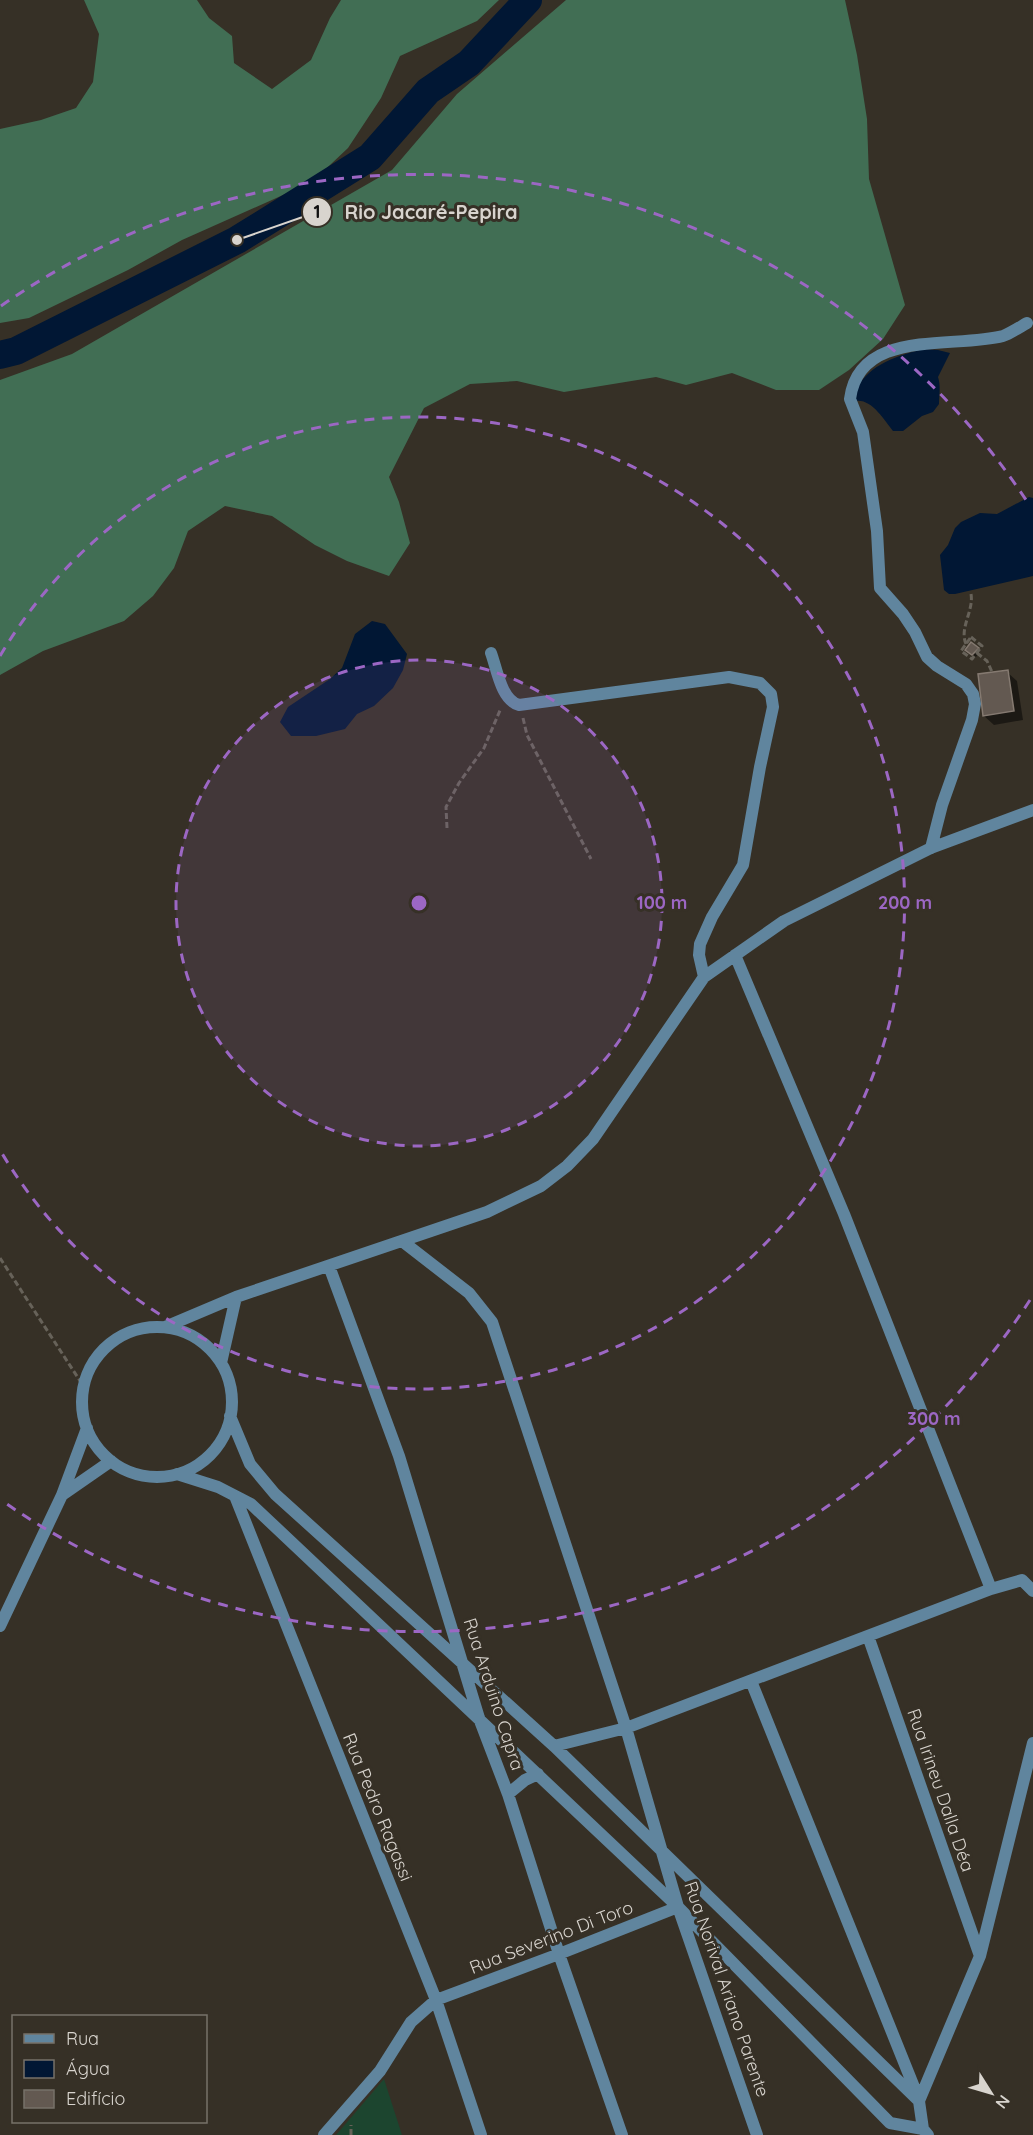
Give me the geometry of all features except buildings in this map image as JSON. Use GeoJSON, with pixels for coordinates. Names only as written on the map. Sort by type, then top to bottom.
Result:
{"type":"FeatureCollection","features":[{"type":"Feature","properties":{"kind":"street"},"geometry":{"type":"LineString","coordinates":[[931,848],[942,805],[972,720],[975,704],[973,694],[966,684],[927,657],[909,623],[880,588],[876,531],[863,432],[850,399],[851,393],[856,376],[865,364],[880,354],[910,345],[965,342],[1004,335],[1027,322]]}},
{"type":"Feature","properties":{"kind":"street"},"geometry":{"type":"LineString","coordinates":[[491,653],[506,695],[513,703],[519,705],[729,677],[760,683],[771,694],[773,708],[760,766],[743,865],[712,917],[700,944],[699,954],[704,977]]}},
{"type":"Feature","properties":{"kind":"street"},"geometry":{"type":"LineString","coordinates":[[165,1327],[197,1339],[213,1352],[221,1363],[231,1389],[230,1416],[220,1442],[212,1453],[189,1469],[177,1474],[149,1476],[135,1474],[111,1461],[93,1441],[87,1428],[82,1401],[84,1388],[94,1362],[113,1342],[124,1334],[165,1327],[236,1297],[487,1212],[541,1186],[567,1166],[593,1139],[704,977],[774,927],[931,848],[1033,810]]}},
{"type":"Feature","properties":{"kind":"street"},"geometry":{"type":"LineString","coordinates":[[735,955],[844,1214],[992,1589]]}},
{"type":"Feature","properties":{"kind":"street","name":"Rua Norival Ariano Parente"},"geometry":{"type":"LineString","coordinates":[[402,1241],[469,1293],[492,1322],[626,1728],[678,1907],[757,2135]]}},
{"type":"Feature","properties":{"kind":"street","name":"Rua Arduino Capra"},"geometry":{"type":"LineString","coordinates":[[329,1266],[399,1456],[479,1718],[508,1794],[559,1954],[622,2135]]}},
{"type":"Feature","properties":{"kind":"street"},"geometry":{"type":"LineString","coordinates":[[221,1363],[236,1297]]}},
{"type":"Feature","properties":{"kind":"street"},"geometry":{"type":"LineString","coordinates":[[230,1416],[250,1464],[275,1494],[554,1746],[920,2101]]}},
{"type":"Feature","properties":{"kind":"street"},"geometry":{"type":"LineString","coordinates":[[0,1626],[62,1495],[87,1428]]}},
{"type":"Feature","properties":{"kind":"street"},"geometry":{"type":"LineString","coordinates":[[62,1495],[111,1461]]}},
{"type":"Feature","properties":{"kind":"street"},"geometry":{"type":"LineString","coordinates":[[177,1474],[218,1487],[250,1504],[678,1907],[890,2123],[926,2132],[920,2101],[751,1681]]}},
{"type":"Feature","properties":{"kind":"street","name":"Rua Pedro Ragassi"},"geometry":{"type":"LineString","coordinates":[[235,1496],[436,2000],[481,2135]]}},
{"type":"Feature","properties":{"kind":"street"},"geometry":{"type":"LineString","coordinates":[[554,1746],[626,1728],[992,1589],[1022,1580],[1033,1591]]}},
{"type":"Feature","properties":{"kind":"street","name":"Rua Irineu Dalla Déa"},"geometry":{"type":"LineString","coordinates":[[868,1636],[980,1956]]}},
{"type":"Feature","properties":{"kind":"street"},"geometry":{"type":"LineString","coordinates":[[920,2101],[980,1956],[1033,1743]]}},
{"type":"Feature","properties":{"kind":"street"},"geometry":{"type":"LineString","coordinates":[[508,1794],[525,1779],[538,1774]]}},
{"type":"Feature","properties":{"kind":"street","name":"Rua Severino Di Toro"},"geometry":{"type":"LineString","coordinates":[[436,2000],[678,1907]]}},
{"type":"Feature","properties":{"kind":"street"},"geometry":{"type":"LineString","coordinates":[[324,2135],[380,2071],[411,2022],[436,2000]]}},
{"type":"Feature","properties":{"kind":"path"},"geometry":{"type":"LineString","coordinates":[[966,644],[965,630],[973,602],[971,594]]}},
{"type":"Feature","properties":{"kind":"path"},"geometry":{"type":"LineString","coordinates":[[971,637],[982,646],[972,659],[961,651],[966,644],[971,637]]}},
{"type":"Feature","properties":{"kind":"path"},"geometry":{"type":"LineString","coordinates":[[977,653],[987,661],[992,672]]}},
{"type":"Feature","properties":{"kind":"path"},"geometry":{"type":"LineString","coordinates":[[447,828],[446,807],[459,783],[484,748],[506,695]]}},
{"type":"Feature","properties":{"kind":"path"},"geometry":{"type":"LineString","coordinates":[[519,705],[527,735],[591,859]]}},
{"type":"Feature","properties":{"kind":"path"},"geometry":{"type":"LineString","coordinates":[[0,1258],[84,1388]]}},
{"type":"Feature","properties":{"kind":"green space"},"geometry":{"type":"Polygon","coordinates":[[[84,0],[197,0],[209,18],[232,36],[234,63],[272,89],[311,60],[341,0],[499,0],[477,21],[400,56],[381,98],[348,148],[312,182],[182,240],[128,270],[29,318],[0,323],[0,129],[41,120],[76,108],[93,82],[99,34],[84,0]]]}},
{"type":"Feature","properties":{"kind":"green space"},"geometry":{"type":"Polygon","coordinates":[[[566,0],[845,0],[857,55],[867,119],[869,179],[905,305],[883,339],[849,370],[819,390],[776,390],[732,373],[686,385],[656,377],[564,392],[517,381],[470,384],[424,408],[389,477],[399,502],[410,543],[389,576],[347,561],[315,545],[272,516],[225,506],[188,531],[174,568],[153,596],[124,621],[43,651],[0,675],[0,380],[72,354],[392,170],[457,94],[566,0]]]}},
{"type":"Feature","properties":{"kind":"green space"},"geometry":{"type":"Polygon","coordinates":[[[384,2079],[402,2135],[336,2135],[384,2079]]]}},
{"type":"Feature","properties":{"kind":"water"},"geometry":{"type":"Polygon","coordinates":[[[923,349],[950,353],[938,377],[939,404],[933,412],[922,416],[903,431],[893,431],[872,407],[851,397],[865,377],[881,364],[923,349]]]}},
{"type":"Feature","properties":{"kind":"water"},"geometry":{"type":"Polygon","coordinates":[[[1029,497],[1033,498],[1033,576],[955,594],[949,594],[944,590],[940,555],[948,545],[955,528],[961,522],[980,513],[997,514],[1029,497]]]}},
{"type":"Feature","properties":{"kind":"water"},"geometry":{"type":"Polygon","coordinates":[[[372,621],[385,624],[407,654],[403,670],[393,688],[374,706],[357,714],[345,729],[316,736],[291,736],[280,722],[288,707],[330,679],[342,668],[355,634],[372,621]]]}},
{"type":"Feature","properties":{"kind":"waterway"},"geometry":{"type":"LineString","coordinates":[[0,355],[16,351],[237,240],[370,157],[428,91],[469,63],[528,0]]}},
{"type":"Feature","properties":{"kind":"place","name":"Rio Jacaré-Pepira"},"geometry":{"type":"Point","coordinates":[237,240]}}]}
